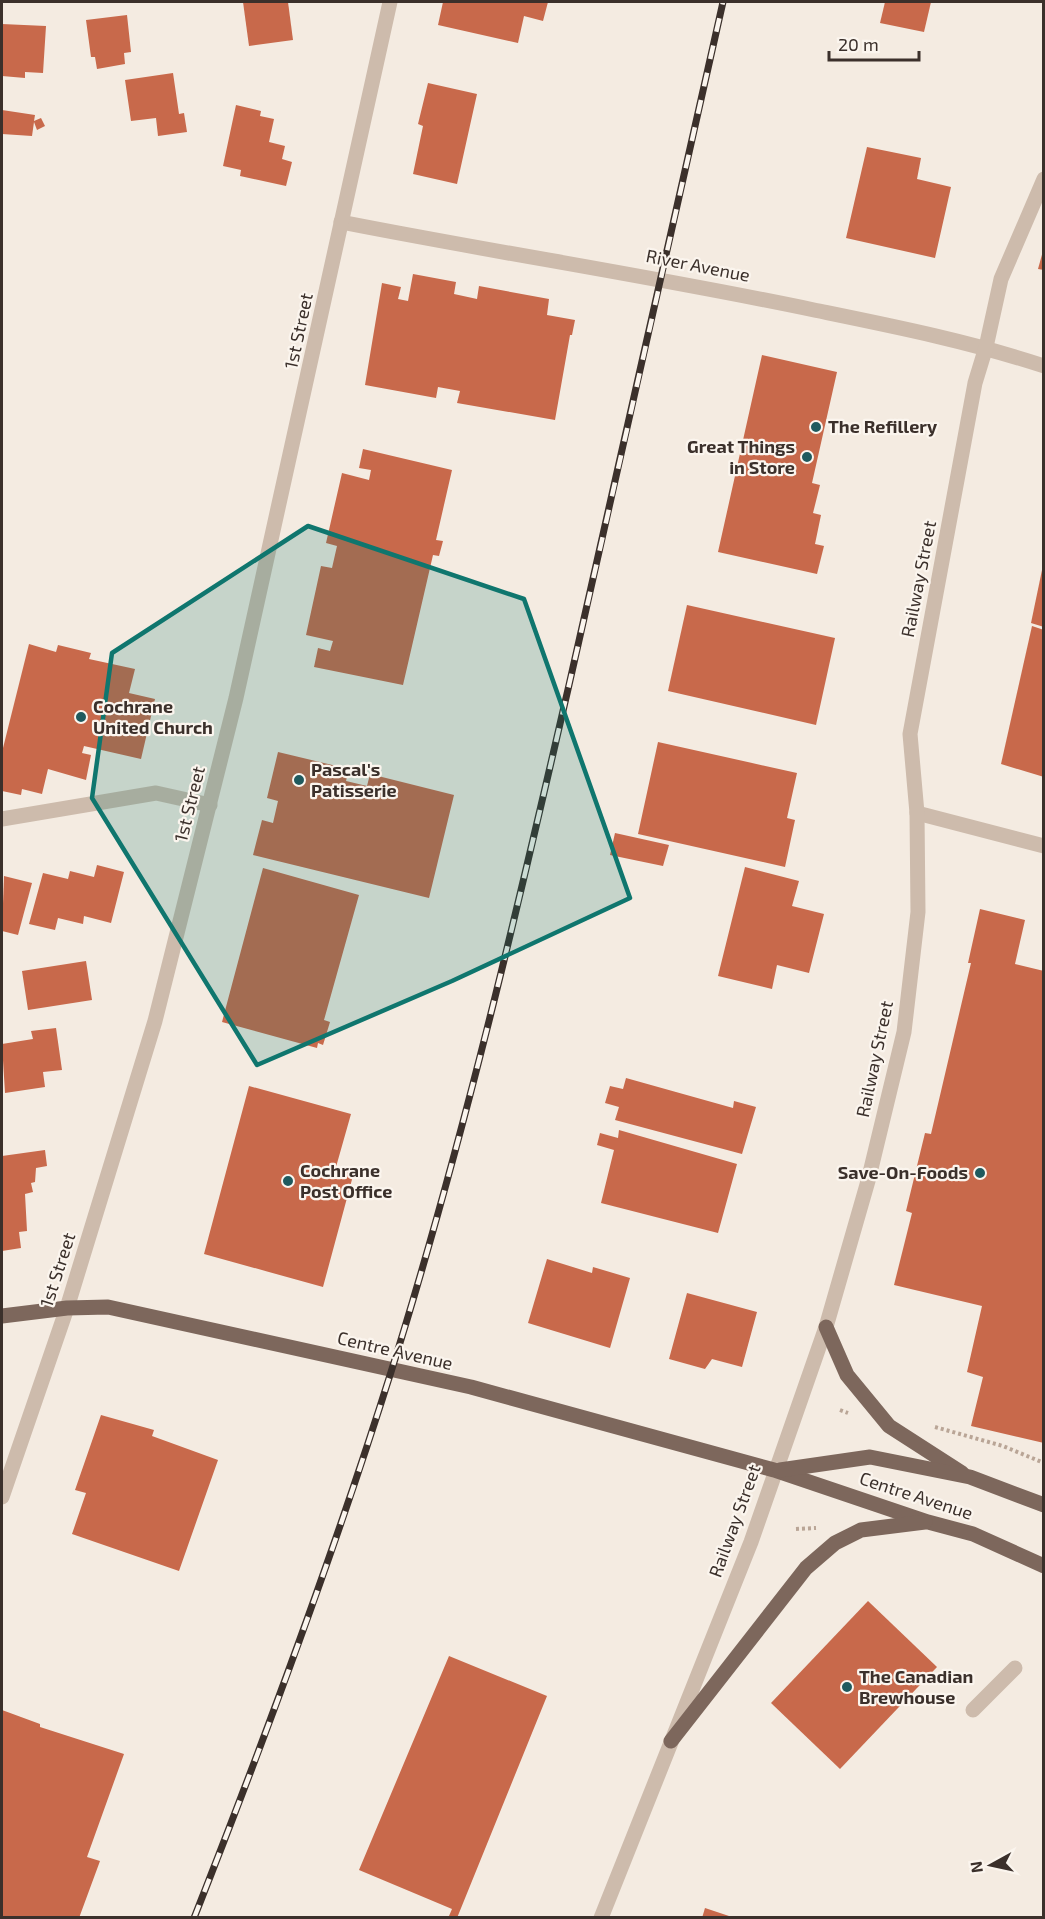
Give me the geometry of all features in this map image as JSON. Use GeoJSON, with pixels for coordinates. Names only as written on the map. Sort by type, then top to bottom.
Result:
{"type":"FeatureCollection","features":[{"type":"Feature","properties":{"kind":"main road","name":"Centre Avenue"},"geometry":{"type":"LineString","coordinates":[[2,1316],[67,1308],[108,1307],[471,1388],[774,1470],[928,1522],[973,1534],[1044,1566]]}},
{"type":"Feature","properties":{"kind":"main road"},"geometry":{"type":"LineString","coordinates":[[826,1327],[847,1375],[889,1426],[970,1478]]}},
{"type":"Feature","properties":{"kind":"main road","name":"Centre Avenue"},"geometry":{"type":"LineString","coordinates":[[774,1470],[870,1457],[970,1478],[1044,1505]]}},
{"type":"Feature","properties":{"kind":"main road"},"geometry":{"type":"LineString","coordinates":[[671,1741],[806,1568],[835,1543],[861,1530],[928,1522]]}},
{"type":"Feature","properties":{"kind":"street","name":"1st Street"},"geometry":{"type":"LineString","coordinates":[[2,1497],[67,1308],[154,1021],[210,804],[300,418],[390,2]]}},
{"type":"Feature","properties":{"kind":"street","name":"Railway Street"},"geometry":{"type":"LineString","coordinates":[[601,1917],[751,1542],[774,1470],[826,1327],[868,1181],[904,1032],[918,912],[917,813],[910,734],[975,382],[986,347],[1001,279],[1044,179]]}},
{"type":"Feature","properties":{"kind":"street","name":"River Avenue"},"geometry":{"type":"LineString","coordinates":[[341,222],[720,290],[986,347],[1044,366]]}},
{"type":"Feature","properties":{"kind":"street"},"geometry":{"type":"LineString","coordinates":[[2,819],[156,793],[210,804]]}},
{"type":"Feature","properties":{"kind":"street"},"geometry":{"type":"LineString","coordinates":[[917,813],[1044,846]]}},
{"type":"Feature","properties":{"kind":"street"},"geometry":{"type":"LineString","coordinates":[[973,1710],[1015,1668]]}},
{"type":"Feature","properties":{"kind":"path"},"geometry":{"type":"LineString","coordinates":[[926,1423],[1003,1446],[1044,1463]]}},
{"type":"Feature","properties":{"kind":"highlighted area"},"geometry":{"type":"Polygon","coordinates":[[[308,526],[524,599],[630,898],[452,981],[257,1065],[92,798],[112,653],[308,526]]]}},
{"type":"Feature","properties":{"kind":"building"},"geometry":{"type":"Polygon","coordinates":[[[243,2],[288,2],[293,40],[249,46],[243,2]]]}},
{"type":"Feature","properties":{"kind":"building"},"geometry":{"type":"Polygon","coordinates":[[[443,2],[548,2],[543,21],[524,16],[518,43],[438,25],[443,2]]]}},
{"type":"Feature","properties":{"kind":"building"},"geometry":{"type":"Polygon","coordinates":[[[885,2],[931,2],[924,32],[880,23],[885,2]]]}},
{"type":"Feature","properties":{"kind":"building"},"geometry":{"type":"Polygon","coordinates":[[[127,15],[131,52],[124,53],[125,64],[97,69],[95,57],[91,57],[86,20],[127,15]]]}},
{"type":"Feature","properties":{"kind":"building"},"geometry":{"type":"Polygon","coordinates":[[[2,24],[46,26],[43,73],[25,72],[25,78],[2,76],[2,24]]]}},
{"type":"Feature","properties":{"kind":"building"},"geometry":{"type":"Polygon","coordinates":[[[173,73],[179,114],[184,113],[187,132],[158,136],[156,118],[131,121],[125,80],[173,73]]]}},
{"type":"Feature","properties":{"kind":"building"},"geometry":{"type":"Polygon","coordinates":[[[428,83],[477,94],[457,184],[413,174],[423,126],[418,124],[428,83]]]}},
{"type":"Feature","properties":{"kind":"building"},"geometry":{"type":"Polygon","coordinates":[[[236,105],[261,111],[260,116],[274,119],[269,142],[285,146],[282,159],[292,162],[286,186],[240,176],[241,170],[223,166],[236,105]]]}},
{"type":"Feature","properties":{"kind":"building"},"geometry":{"type":"Polygon","coordinates":[[[2,110],[35,115],[34,121],[41,118],[45,126],[37,130],[34,122],[32,136],[2,134],[2,110]]]}},
{"type":"Feature","properties":{"kind":"building"},"geometry":{"type":"Polygon","coordinates":[[[867,147],[921,158],[917,179],[951,187],[935,258],[846,238],[867,147]]]}},
{"type":"Feature","properties":{"kind":"building"},"geometry":{"type":"Polygon","coordinates":[[[1044,251],[1044,270],[1038,269],[1044,251]]]}},
{"type":"Feature","properties":{"kind":"building"},"geometry":{"type":"Polygon","coordinates":[[[413,274],[456,282],[454,294],[477,299],[479,286],[549,299],[547,315],[575,320],[572,335],[570,335],[555,420],[457,403],[460,391],[438,387],[436,398],[365,385],[382,283],[401,287],[398,299],[408,301],[413,274]]]}},
{"type":"Feature","properties":{"kind":"building"},"geometry":{"type":"Polygon","coordinates":[[[762,355],[837,372],[812,483],[820,485],[813,513],[821,515],[815,544],[824,546],[817,574],[718,552],[762,355]]]}},
{"type":"Feature","properties":{"kind":"building"},"geometry":{"type":"Polygon","coordinates":[[[363,449],[452,470],[436,540],[443,541],[439,556],[433,555],[403,685],[314,667],[318,648],[330,651],[333,641],[306,635],[321,566],[332,568],[337,546],[326,543],[342,473],[369,480],[371,470],[359,468],[363,449]]]}},
{"type":"Feature","properties":{"kind":"building"},"geometry":{"type":"Polygon","coordinates":[[[1042,570],[1044,570],[1044,627],[1031,623],[1042,570]]]}},
{"type":"Feature","properties":{"kind":"building"},"geometry":{"type":"Polygon","coordinates":[[[687,605],[835,638],[816,725],[668,691],[687,605]]]}},
{"type":"Feature","properties":{"kind":"building"},"geometry":{"type":"Polygon","coordinates":[[[1032,626],[1044,630],[1044,777],[1001,764],[1032,626]]]}},
{"type":"Feature","properties":{"kind":"building","name":"Cochrane United Church"},"geometry":{"type":"Polygon","coordinates":[[[29,644],[56,652],[58,645],[91,653],[89,659],[135,669],[129,693],[155,699],[141,759],[84,746],[82,753],[91,755],[86,780],[48,769],[42,794],[22,789],[21,795],[2,791],[2,752],[29,644]]]}},
{"type":"Feature","properties":{"kind":"building"},"geometry":{"type":"Polygon","coordinates":[[[658,742],[797,773],[787,818],[795,820],[785,867],[638,834],[658,742]]]}},
{"type":"Feature","properties":{"kind":"building"},"geometry":{"type":"Polygon","coordinates":[[[278,752],[349,769],[346,781],[367,786],[370,774],[454,795],[429,898],[253,855],[262,820],[273,823],[278,801],[267,798],[278,752]]]}},
{"type":"Feature","properties":{"kind":"building"},"geometry":{"type":"Polygon","coordinates":[[[615,833],[669,845],[663,866],[610,855],[615,833]]]}},
{"type":"Feature","properties":{"kind":"building"},"geometry":{"type":"Polygon","coordinates":[[[97,865],[124,872],[111,923],[84,916],[83,924],[58,918],[55,930],[29,924],[43,873],[68,879],[70,871],[94,877],[97,865]]]}},
{"type":"Feature","properties":{"kind":"building"},"geometry":{"type":"Polygon","coordinates":[[[745,867],[799,881],[792,906],[824,914],[809,973],[777,965],[772,989],[718,976],[745,867]]]}},
{"type":"Feature","properties":{"kind":"building"},"geometry":{"type":"Polygon","coordinates":[[[263,868],[359,895],[324,1020],[330,1022],[323,1045],[318,1043],[317,1048],[222,1022],[263,868]]]}},
{"type":"Feature","properties":{"kind":"building"},"geometry":{"type":"Polygon","coordinates":[[[4,876],[32,883],[18,935],[2,931],[4,876]]]}},
{"type":"Feature","properties":{"kind":"building","name":"Save-On-Foods"},"geometry":{"type":"Polygon","coordinates":[[[980,909],[1025,920],[1015,964],[1044,971],[1044,1443],[971,1426],[983,1377],[967,1372],[982,1306],[894,1285],[912,1213],[906,1211],[925,1133],[931,1134],[971,963],[968,963],[980,909]]]}},
{"type":"Feature","properties":{"kind":"building"},"geometry":{"type":"Polygon","coordinates":[[[86,961],[92,1000],[28,1010],[22,971],[86,961]]]}},
{"type":"Feature","properties":{"kind":"building"},"geometry":{"type":"Polygon","coordinates":[[[56,1028],[62,1070],[43,1072],[45,1087],[5,1093],[2,1044],[33,1039],[31,1031],[56,1028]]]}},
{"type":"Feature","properties":{"kind":"building"},"geometry":{"type":"Polygon","coordinates":[[[626,1078],[733,1108],[734,1101],[756,1107],[742,1154],[615,1120],[619,1107],[605,1103],[610,1086],[623,1089],[626,1078]]]}},
{"type":"Feature","properties":{"kind":"building","name":"Cochrane Post Office"},"geometry":{"type":"Polygon","coordinates":[[[249,1086],[351,1114],[336,1167],[354,1172],[323,1287],[204,1254],[249,1086]]]}},
{"type":"Feature","properties":{"kind":"building"},"geometry":{"type":"Polygon","coordinates":[[[619,1130],[737,1164],[718,1233],[601,1203],[614,1150],[597,1145],[600,1133],[618,1138],[619,1130]]]}},
{"type":"Feature","properties":{"kind":"building"},"geometry":{"type":"Polygon","coordinates":[[[45,1150],[47,1166],[36,1168],[35,1182],[31,1183],[33,1192],[25,1194],[27,1231],[19,1232],[21,1248],[2,1251],[2,1156],[45,1150]]]}},
{"type":"Feature","properties":{"kind":"building"},"geometry":{"type":"Polygon","coordinates":[[[547,1259],[592,1273],[593,1267],[630,1278],[610,1348],[528,1323],[547,1259]]]}},
{"type":"Feature","properties":{"kind":"building"},"geometry":{"type":"Polygon","coordinates":[[[687,1293],[757,1312],[742,1367],[712,1359],[705,1369],[669,1359],[687,1293]]]}},
{"type":"Feature","properties":{"kind":"building"},"geometry":{"type":"Polygon","coordinates":[[[101,1415],[154,1430],[152,1436],[218,1460],[179,1571],[72,1534],[86,1493],[75,1490],[101,1415]]]}},
{"type":"Feature","properties":{"kind":"building","name":"The Canadian Brewhouse"},"geometry":{"type":"Polygon","coordinates":[[[868,1601],[937,1667],[840,1769],[771,1703],[868,1601]]]}},
{"type":"Feature","properties":{"kind":"building"},"geometry":{"type":"Polygon","coordinates":[[[449,1656],[547,1696],[457,1918],[449,1916],[452,1909],[359,1870],[449,1656]]]}},
{"type":"Feature","properties":{"kind":"building"},"geometry":{"type":"Polygon","coordinates":[[[2,1710],[40,1724],[40,1727],[124,1754],[87,1857],[100,1861],[79,1918],[2,1916],[2,1710]]]}},
{"type":"Feature","properties":{"kind":"building"},"geometry":{"type":"Polygon","coordinates":[[[705,1908],[732,1917],[732,1918],[702,1918],[705,1908]]]}},
{"type":"Feature","properties":{"kind":"railway"},"geometry":{"type":"LineString","coordinates":[[194,1918],[247,1783],[346,1510],[417,1287],[465,1116],[529,858],[723,2]]}},
{"type":"Feature","properties":{"kind":"place","name":"The Refillery"},"geometry":{"type":"Point","coordinates":[816,427]}},
{"type":"Feature","properties":{"kind":"place","name":"Great Things in Store"},"geometry":{"type":"Point","coordinates":[807,457]}},
{"type":"Feature","properties":{"kind":"place","name":"Cochrane United Church"},"geometry":{"type":"Point","coordinates":[81,717]}},
{"type":"Feature","properties":{"kind":"place","name":"Pascal's Patisserie"},"geometry":{"type":"Point","coordinates":[299,780]}},
{"type":"Feature","properties":{"kind":"place","name":"Save-On-Foods"},"geometry":{"type":"Point","coordinates":[980,1173]}},
{"type":"Feature","properties":{"kind":"place","name":"Cochrane Post Office"},"geometry":{"type":"Point","coordinates":[288,1181]}},
{"type":"Feature","properties":{"kind":"place","name":"The Canadian Brewhouse"},"geometry":{"type":"Point","coordinates":[847,1687]}}]}
